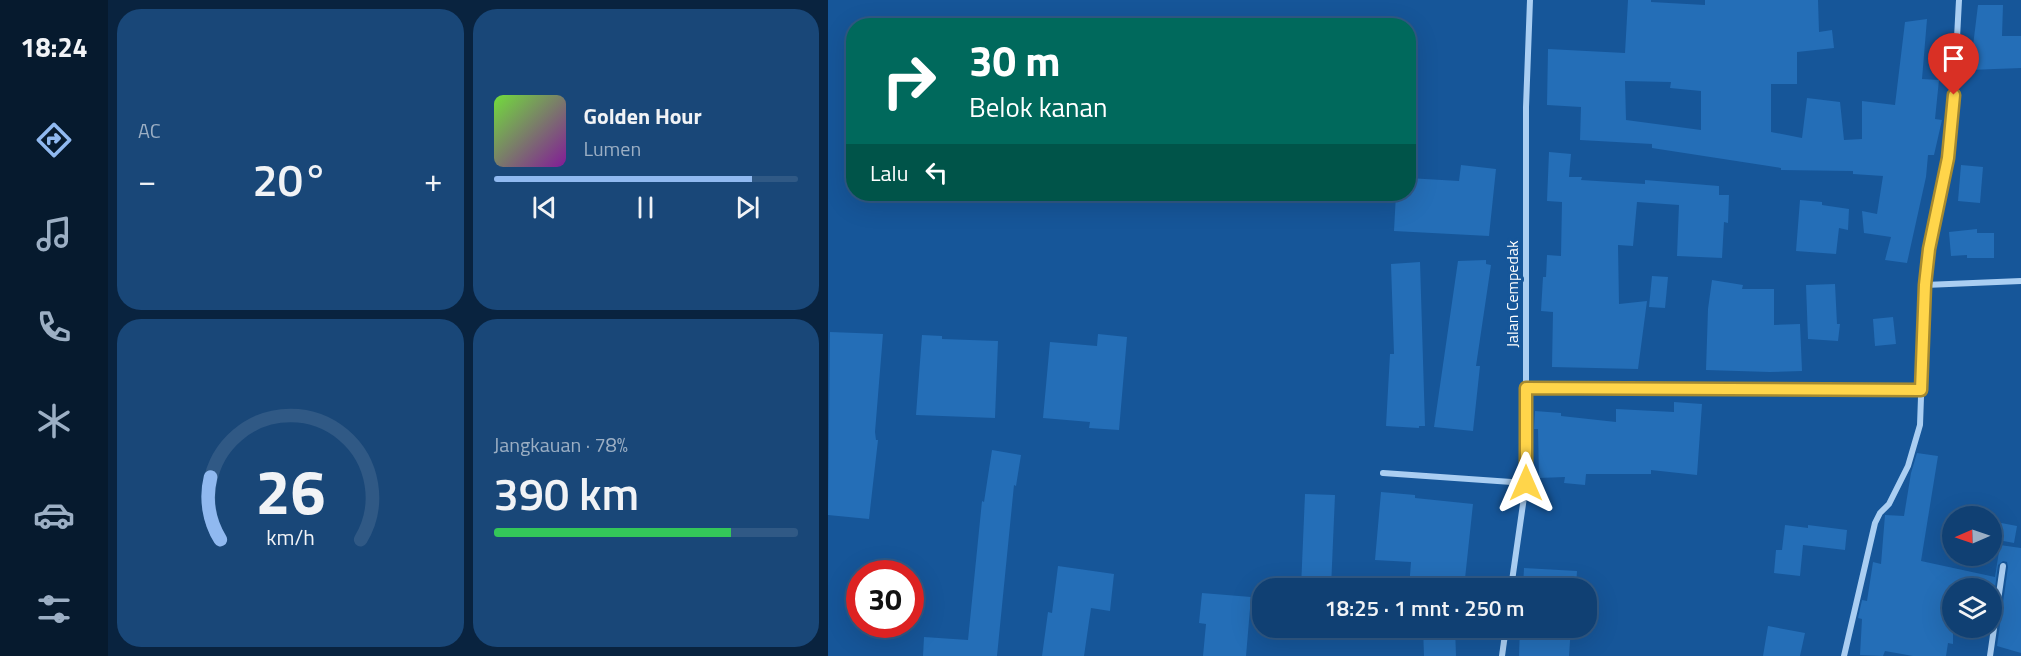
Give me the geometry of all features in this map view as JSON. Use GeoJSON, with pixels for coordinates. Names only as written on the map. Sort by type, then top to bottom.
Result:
{"type":"FeatureCollection","features":[{"type":"Feature","properties":{"kind":"street","name":"Jalan Cempedak"},"geometry":{"type":"LineString","coordinates":[[1512,578],[1526,483],[1526,107],[1530,0]]}},
{"type":"Feature","properties":{"kind":"street"},"geometry":{"type":"LineString","coordinates":[[1844,656],[1875,523],[1880,513],[1889,504],[1908,466],[1920,425],[1925,285],[1929,249],[1948,158],[1959,0]]}},
{"type":"Feature","properties":{"kind":"street"},"geometry":{"type":"LineString","coordinates":[[1925,285],[2021,281]]}},
{"type":"Feature","properties":{"kind":"street"},"geometry":{"type":"LineString","coordinates":[[1526,388],[1921,390]]}},
{"type":"Feature","properties":{"kind":"street"},"geometry":{"type":"LineString","coordinates":[[1383,473],[1526,483]]}},
{"type":"Feature","properties":{"kind":"street"},"geometry":{"type":"LineString","coordinates":[[1990,656],[2003,566]]}},
{"type":"Feature","properties":{"kind":"street"},"geometry":{"type":"LineString","coordinates":[[1502,656],[1504,638]]}},
{"type":"Feature","properties":{"kind":"building"},"geometry":{"type":"Polygon","coordinates":[[[1628,0],[1705,5],[1705,0],[1818,0],[1819,32],[1832,30],[1834,48],[1797,52],[1797,84],[1771,84],[1771,132],[1802,138],[1807,98],[1840,102],[1844,140],[1862,139],[1862,101],[1895,105],[1905,22],[1927,19],[1922,79],[1939,80],[1935,119],[1942,120],[1934,155],[1928,155],[1926,177],[1907,263],[1885,260],[1891,237],[1864,233],[1862,211],[1877,214],[1883,176],[1853,174],[1853,171],[1781,170],[1781,168],[1652,148],[1652,144],[1580,140],[1581,107],[1547,105],[1548,49],[1625,53],[1628,0]],[[1625,81],[1626,120],[1701,130],[1701,91],[1670,88],[1671,82],[1625,81]]]}},
{"type":"Feature","properties":{"kind":"building"},"geometry":{"type":"Polygon","coordinates":[[[1978,5],[2003,5],[2002,36],[2021,36],[2021,68],[1969,70],[1968,54],[1972,54],[1978,5]]]}},
{"type":"Feature","properties":{"kind":"building"},"geometry":{"type":"Polygon","coordinates":[[[1549,152],[1571,154],[1569,177],[1582,177],[1581,180],[1645,184],[1645,180],[1719,186],[1719,195],[1729,195],[1728,223],[1724,222],[1722,258],[1677,256],[1679,205],[1637,202],[1633,246],[1618,245],[1619,304],[1647,301],[1638,369],[1552,367],[1553,312],[1541,311],[1543,277],[1546,277],[1547,255],[1561,256],[1562,202],[1547,201],[1549,152]]]}},
{"type":"Feature","properties":{"kind":"building"},"geometry":{"type":"Polygon","coordinates":[[[1461,165],[1496,169],[1489,236],[1394,231],[1396,201],[1416,201],[1416,178],[1459,181],[1461,165]]]}},
{"type":"Feature","properties":{"kind":"building"},"geometry":{"type":"Polygon","coordinates":[[[1961,165],[1983,167],[1980,203],[1958,201],[1961,165]]]}},
{"type":"Feature","properties":{"kind":"building"},"geometry":{"type":"Polygon","coordinates":[[[1800,200],[1822,202],[1822,205],[1849,209],[1848,230],[1839,228],[1836,254],[1796,251],[1800,200]]]}},
{"type":"Feature","properties":{"kind":"building"},"geometry":{"type":"Polygon","coordinates":[[[1977,229],[1977,233],[1994,233],[1994,258],[1951,256],[1949,232],[1977,229]]]}},
{"type":"Feature","properties":{"kind":"building"},"geometry":{"type":"Polygon","coordinates":[[[1486,260],[1486,264],[1491,265],[1476,366],[1480,366],[1473,431],[1434,427],[1458,261],[1486,260]]]}},
{"type":"Feature","properties":{"kind":"building"},"geometry":{"type":"Polygon","coordinates":[[[1420,262],[1425,426],[1419,426],[1419,428],[1386,426],[1390,354],[1394,354],[1391,264],[1420,262]]]}},
{"type":"Feature","properties":{"kind":"building"},"geometry":{"type":"Polygon","coordinates":[[[1652,276],[1668,277],[1665,308],[1649,307],[1652,276]]]}},
{"type":"Feature","properties":{"kind":"building"},"geometry":{"type":"Polygon","coordinates":[[[1712,280],[1743,285],[1742,289],[1774,289],[1774,325],[1800,324],[1802,371],[1706,370],[1708,309],[1712,280]]]}},
{"type":"Feature","properties":{"kind":"building"},"geometry":{"type":"Polygon","coordinates":[[[1835,284],[1837,324],[1840,324],[1838,341],[1808,339],[1806,285],[1835,284]]]}},
{"type":"Feature","properties":{"kind":"building"},"geometry":{"type":"Polygon","coordinates":[[[1893,317],[1896,344],[1875,346],[1873,319],[1893,317]]]}},
{"type":"Feature","properties":{"kind":"building"},"geometry":{"type":"Polygon","coordinates":[[[830,332],[883,334],[875,432],[876,440],[878,440],[869,519],[828,515],[830,332]]]}},
{"type":"Feature","properties":{"kind":"building"},"geometry":{"type":"Polygon","coordinates":[[[1098,334],[1127,337],[1119,430],[1089,428],[1090,422],[1043,418],[1050,342],[1097,346],[1098,334]]]}},
{"type":"Feature","properties":{"kind":"building"},"geometry":{"type":"Polygon","coordinates":[[[922,335],[942,336],[942,339],[998,341],[995,418],[916,415],[922,335]]]}},
{"type":"Feature","properties":{"kind":"building"},"geometry":{"type":"Polygon","coordinates":[[[1674,402],[1702,404],[1697,475],[1651,470],[1651,474],[1586,474],[1585,485],[1564,483],[1565,477],[1539,478],[1538,429],[1534,429],[1535,411],[1616,422],[1616,409],[1674,412],[1674,402]]]}},
{"type":"Feature","properties":{"kind":"building"},"geometry":{"type":"Polygon","coordinates":[[[992,450],[1021,455],[1016,486],[1014,485],[997,656],[923,656],[924,637],[968,640],[982,501],[984,502],[992,450]]]}},
{"type":"Feature","properties":{"kind":"building"},"geometry":{"type":"Polygon","coordinates":[[[1917,453],[1938,456],[1921,561],[1995,577],[1998,566],[1996,578],[1942,578],[1942,638],[1953,638],[1953,644],[1948,643],[1946,656],[1913,656],[1885,651],[1883,656],[1860,655],[1862,619],[1858,618],[1862,600],[1867,601],[1873,562],[1881,564],[1885,515],[1904,516],[1911,473],[1917,453]]]}},
{"type":"Feature","properties":{"kind":"building"},"geometry":{"type":"Polygon","coordinates":[[[1381,492],[1473,504],[1465,578],[1410,578],[1411,562],[1375,560],[1381,492]]]}},
{"type":"Feature","properties":{"kind":"building"},"geometry":{"type":"Polygon","coordinates":[[[1305,494],[1335,495],[1331,578],[1301,578],[1305,494]]]}},
{"type":"Feature","properties":{"kind":"building"},"geometry":{"type":"Polygon","coordinates":[[[2002,523],[2017,526],[2014,543],[2002,541],[2002,523]]]}},
{"type":"Feature","properties":{"kind":"building"},"geometry":{"type":"Polygon","coordinates":[[[1785,525],[1808,528],[1808,525],[1847,530],[1845,550],[1803,545],[1800,576],[1774,573],[1776,550],[1782,550],[1785,525]]]}},
{"type":"Feature","properties":{"kind":"building"},"geometry":{"type":"Polygon","coordinates":[[[2002,545],[2021,548],[2021,653],[1997,646],[1998,638],[2002,638],[2002,610],[2008,567],[2007,562],[2003,561],[2002,545]]]}},
{"type":"Feature","properties":{"kind":"building"},"geometry":{"type":"Polygon","coordinates":[[[1058,566],[1114,574],[1110,611],[1091,608],[1084,656],[1042,656],[1048,612],[1052,613],[1058,566]]]}},
{"type":"Feature","properties":{"kind":"building"},"geometry":{"type":"Polygon","coordinates":[[[1524,568],[1577,571],[1577,578],[1524,578],[1524,568]]]}},
{"type":"Feature","properties":{"kind":"building"},"geometry":{"type":"Polygon","coordinates":[[[1202,593],[1251,597],[1246,656],[1203,656],[1206,624],[1199,623],[1202,593]]]}},
{"type":"Feature","properties":{"kind":"building"},"geometry":{"type":"Polygon","coordinates":[[[1768,626],[1805,633],[1800,656],[1763,656],[1768,626]]]}},
{"type":"Feature","properties":{"kind":"building"},"geometry":{"type":"Polygon","coordinates":[[[1423,638],[1455,638],[1456,656],[1424,656],[1423,638]]]}},
{"type":"Feature","properties":{"kind":"building"},"geometry":{"type":"Polygon","coordinates":[[[1520,638],[1570,638],[1569,656],[1519,656],[1520,638]]]}},
{"type":"Feature","properties":{"kind":"route"},"geometry":{"type":"LineString","coordinates":[[1526,483],[1526,388],[1921,390],[1925,285],[1929,249],[1948,158],[1954,95]]}}]}
